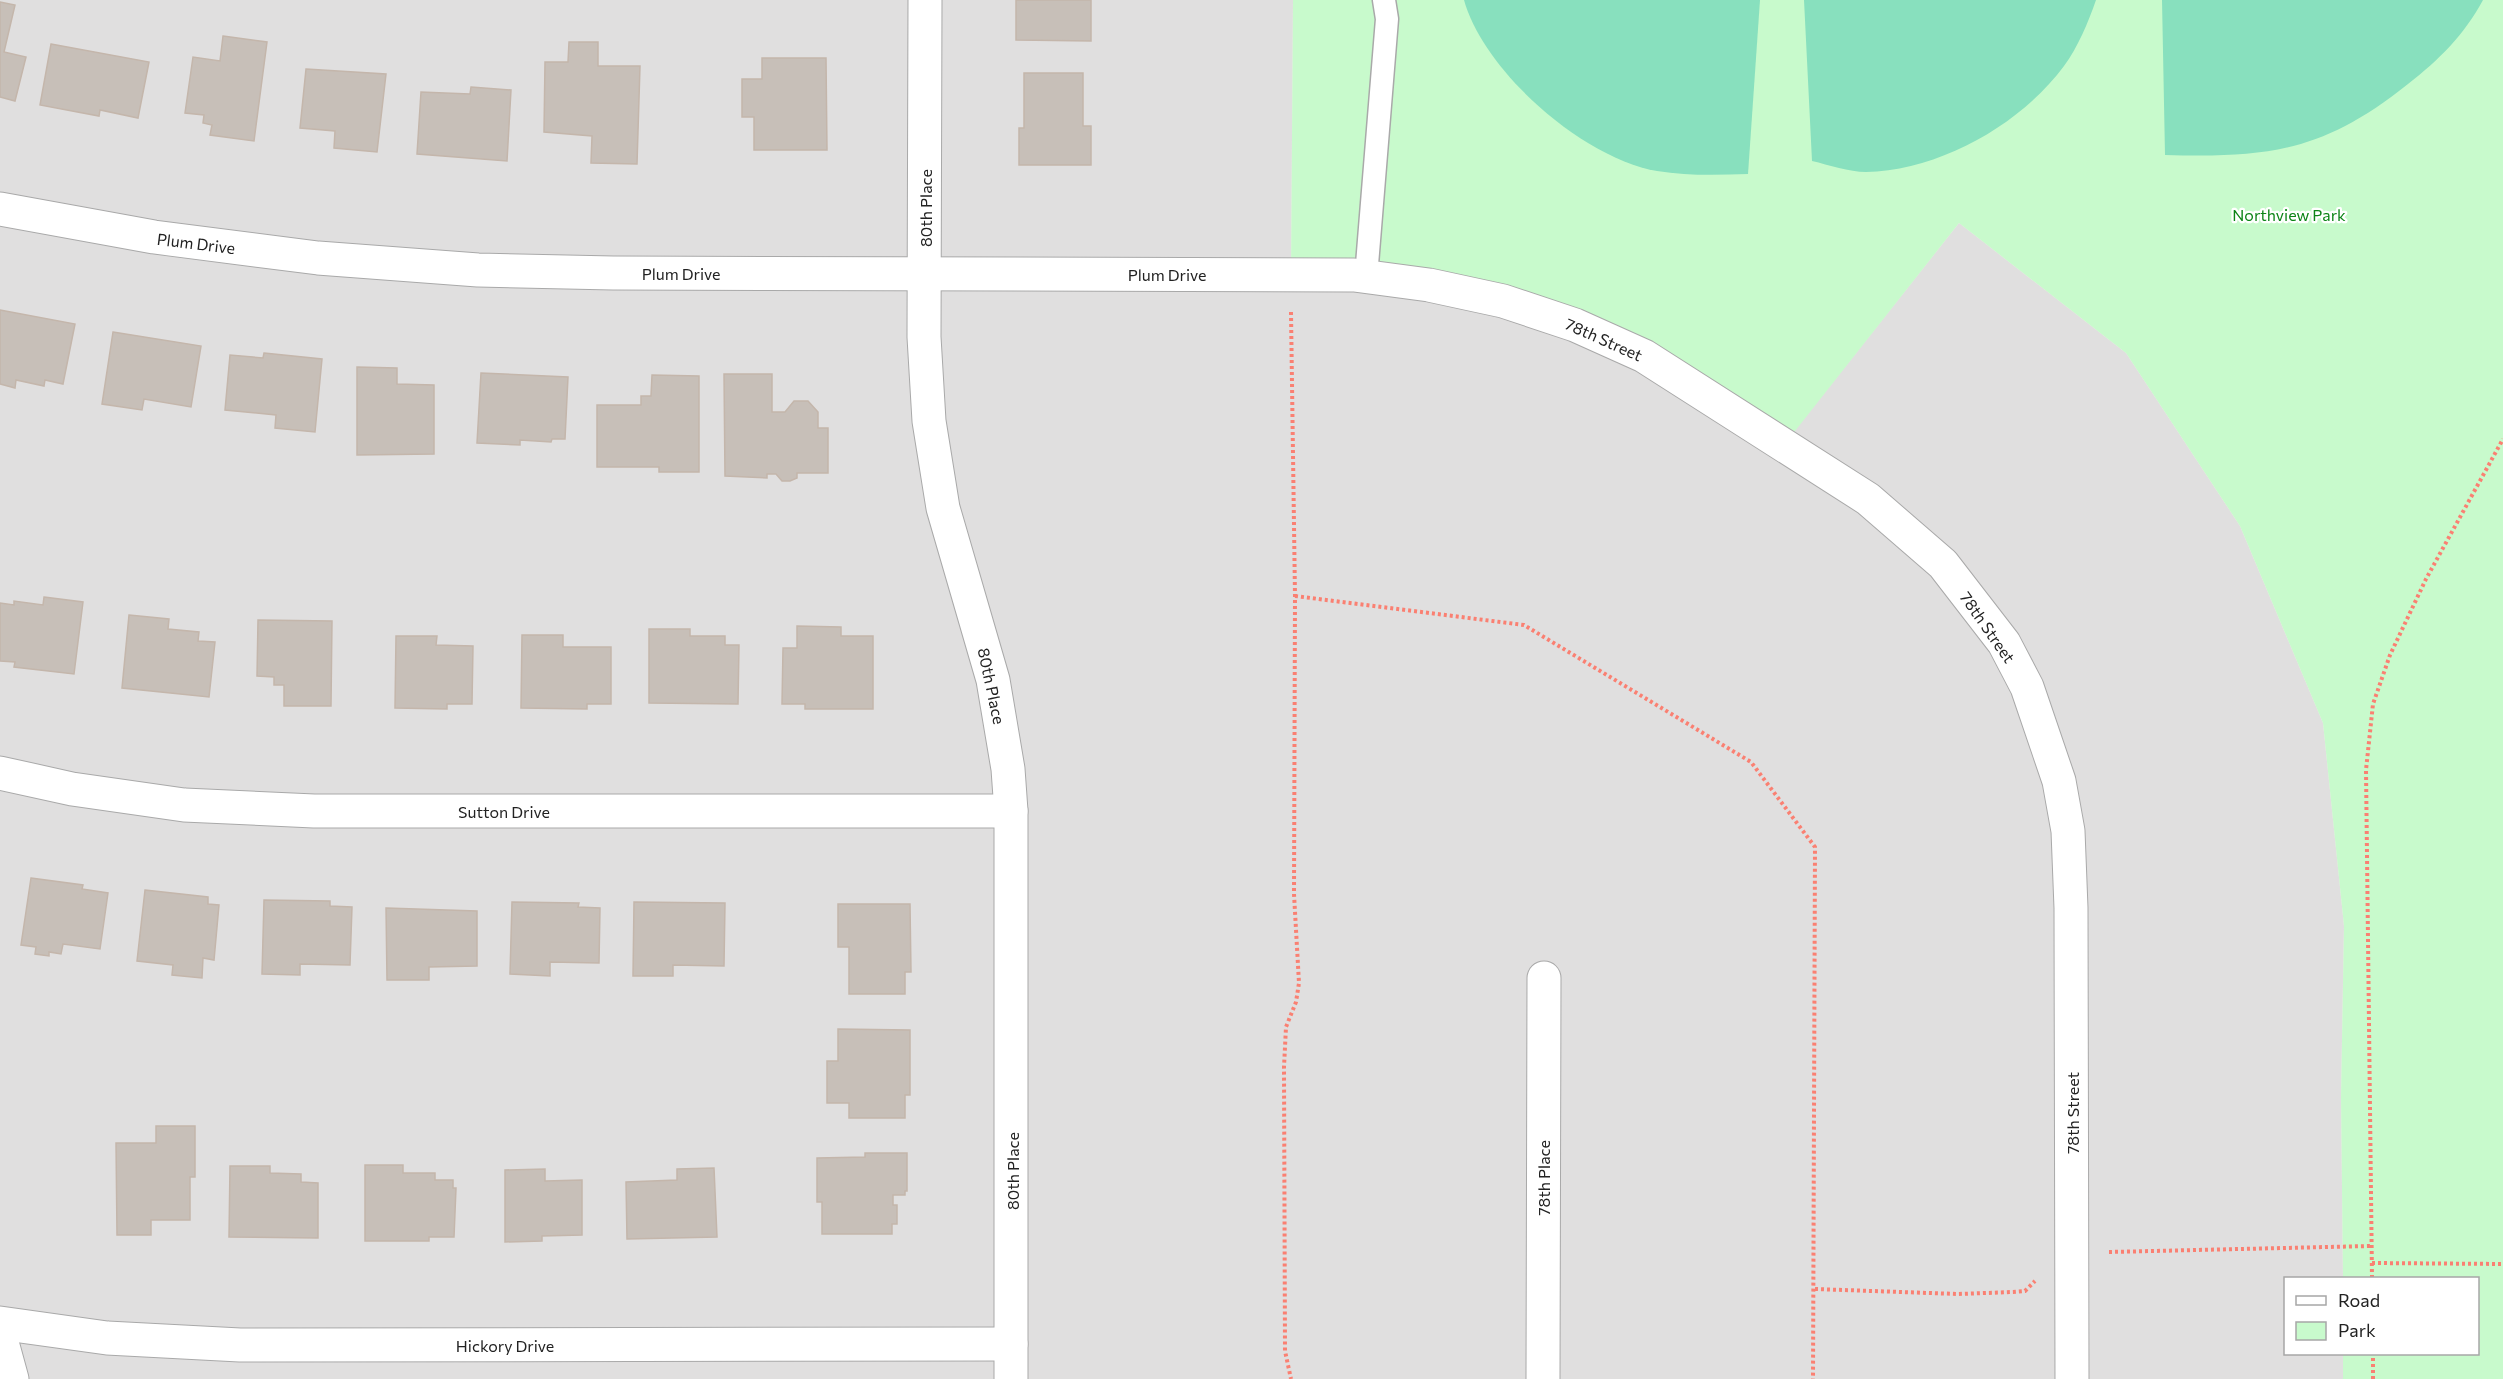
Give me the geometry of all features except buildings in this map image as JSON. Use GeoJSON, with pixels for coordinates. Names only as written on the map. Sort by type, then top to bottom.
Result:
{"type":"FeatureCollection","features":[{"type":"Feature","properties":{"kind":"street","name":"80th Place"},"geometry":{"type":"LineString","coordinates":[[925,0],[924,274],[929,421],[944,508],[993,680],[1008,769],[1011,811],[1011,1379]]}},
{"type":"Feature","properties":{"kind":"street","name":"Plum Drive"},"geometry":{"type":"LineString","coordinates":[[0,209],[154,237],[271,252],[478,270],[1366,278]]}},
{"type":"Feature","properties":{"kind":"street","name":"78th Street"},"geometry":{"type":"LineString","coordinates":[[1366,278],[1429,285],[1503,301],[1575,325],[1644,356],[1869,499],[1943,564],[2004,643],[2027,687],[2059,781],[2068,831],[2071,908],[2072,1379]]}},
{"type":"Feature","properties":{"kind":"street","name":"Sutton Drive"},"geometry":{"type":"LineString","coordinates":[[0,773],[72,789],[184,805],[314,811],[1011,811]]}},
{"type":"Feature","properties":{"kind":"street","name":"78th Place"},"geometry":{"type":"LineString","coordinates":[[1543,1379],[1544,978]]}},
{"type":"Feature","properties":{"kind":"street","name":"Hickory Drive"},"geometry":{"type":"LineString","coordinates":[[0,1323],[107,1338],[240,1345],[1011,1344]]}},
{"type":"Feature","properties":{"kind":"street"},"geometry":{"type":"LineString","coordinates":[[0,1335],[12,1379]]}},
{"type":"Feature","properties":{"kind":"lane"},"geometry":{"type":"LineString","coordinates":[[1366,278],[1388,19],[1384,0]]}},
{"type":"Feature","properties":{"kind":"path"},"geometry":{"type":"LineString","coordinates":[[1291,276],[1295,596],[1294,894],[1299,983],[1296,1002],[1286,1027],[1284,1115],[1285,1351],[1291,1379]]}},
{"type":"Feature","properties":{"kind":"path"},"geometry":{"type":"LineString","coordinates":[[2372,1277],[2367,770],[2373,704],[2390,655],[2426,579],[2503,439]]}},
{"type":"Feature","properties":{"kind":"path"},"geometry":{"type":"LineString","coordinates":[[1295,596],[1524,625],[1751,762],[1815,847],[1813,1379]]}},
{"type":"Feature","properties":{"kind":"path"},"geometry":{"type":"LineString","coordinates":[[1815,1289],[1958,1294],[2013,1292],[2025,1290],[2036,1280],[2072,1266],[2371,1246]]}},
{"type":"Feature","properties":{"kind":"path"},"geometry":{"type":"LineString","coordinates":[[2372,1263],[2503,1264]]}},
{"type":"Feature","properties":{"kind":"path"},"geometry":{"type":"LineString","coordinates":[[2373,1355],[2373,1379]]}},
{"type":"Feature","properties":{"kind":"shaded area"},"geometry":{"type":"Polygon","coordinates":[[[0,0],[1293,0],[1291,275],[1503,301],[1784,444],[1959,223],[2126,353],[2240,526],[2323,723],[2344,926],[2341,1097],[2343,1277],[2284,1277],[2284,1355],[2343,1355],[2343,1379],[0,1379],[0,0]]]}},
{"type":"Feature","properties":{"kind":"green space","name":"Northview Park"},"geometry":{"type":"Polygon","coordinates":[[[1293,0],[2503,0],[2503,1379],[2343,1379],[2343,1355],[2479,1355],[2479,1277],[2343,1277],[2341,1097],[2344,926],[2323,723],[2240,526],[2126,353],[1959,223],[1784,445],[1575,325],[1291,275],[1293,0]]]}},
{"type":"Feature","properties":{"kind":"green space"},"geometry":{"type":"Polygon","coordinates":[[[1464,0],[1760,0],[1748,174],[1668,173],[1628,163],[1598,149],[1540,108],[1514,82],[1492,55],[1475,27],[1464,0]]]}},
{"type":"Feature","properties":{"kind":"green space"},"geometry":{"type":"Polygon","coordinates":[[[1804,0],[2096,0],[2074,51],[2064,66],[2025,107],[2002,125],[1950,153],[1922,163],[1894,169],[1859,172],[1812,161],[1804,0]]]}},
{"type":"Feature","properties":{"kind":"green space"},"geometry":{"type":"Polygon","coordinates":[[[2162,0],[2483,0],[2459,36],[2430,66],[2378,106],[2349,124],[2322,137],[2294,146],[2266,152],[2202,156],[2165,155],[2162,0]]]}}]}
